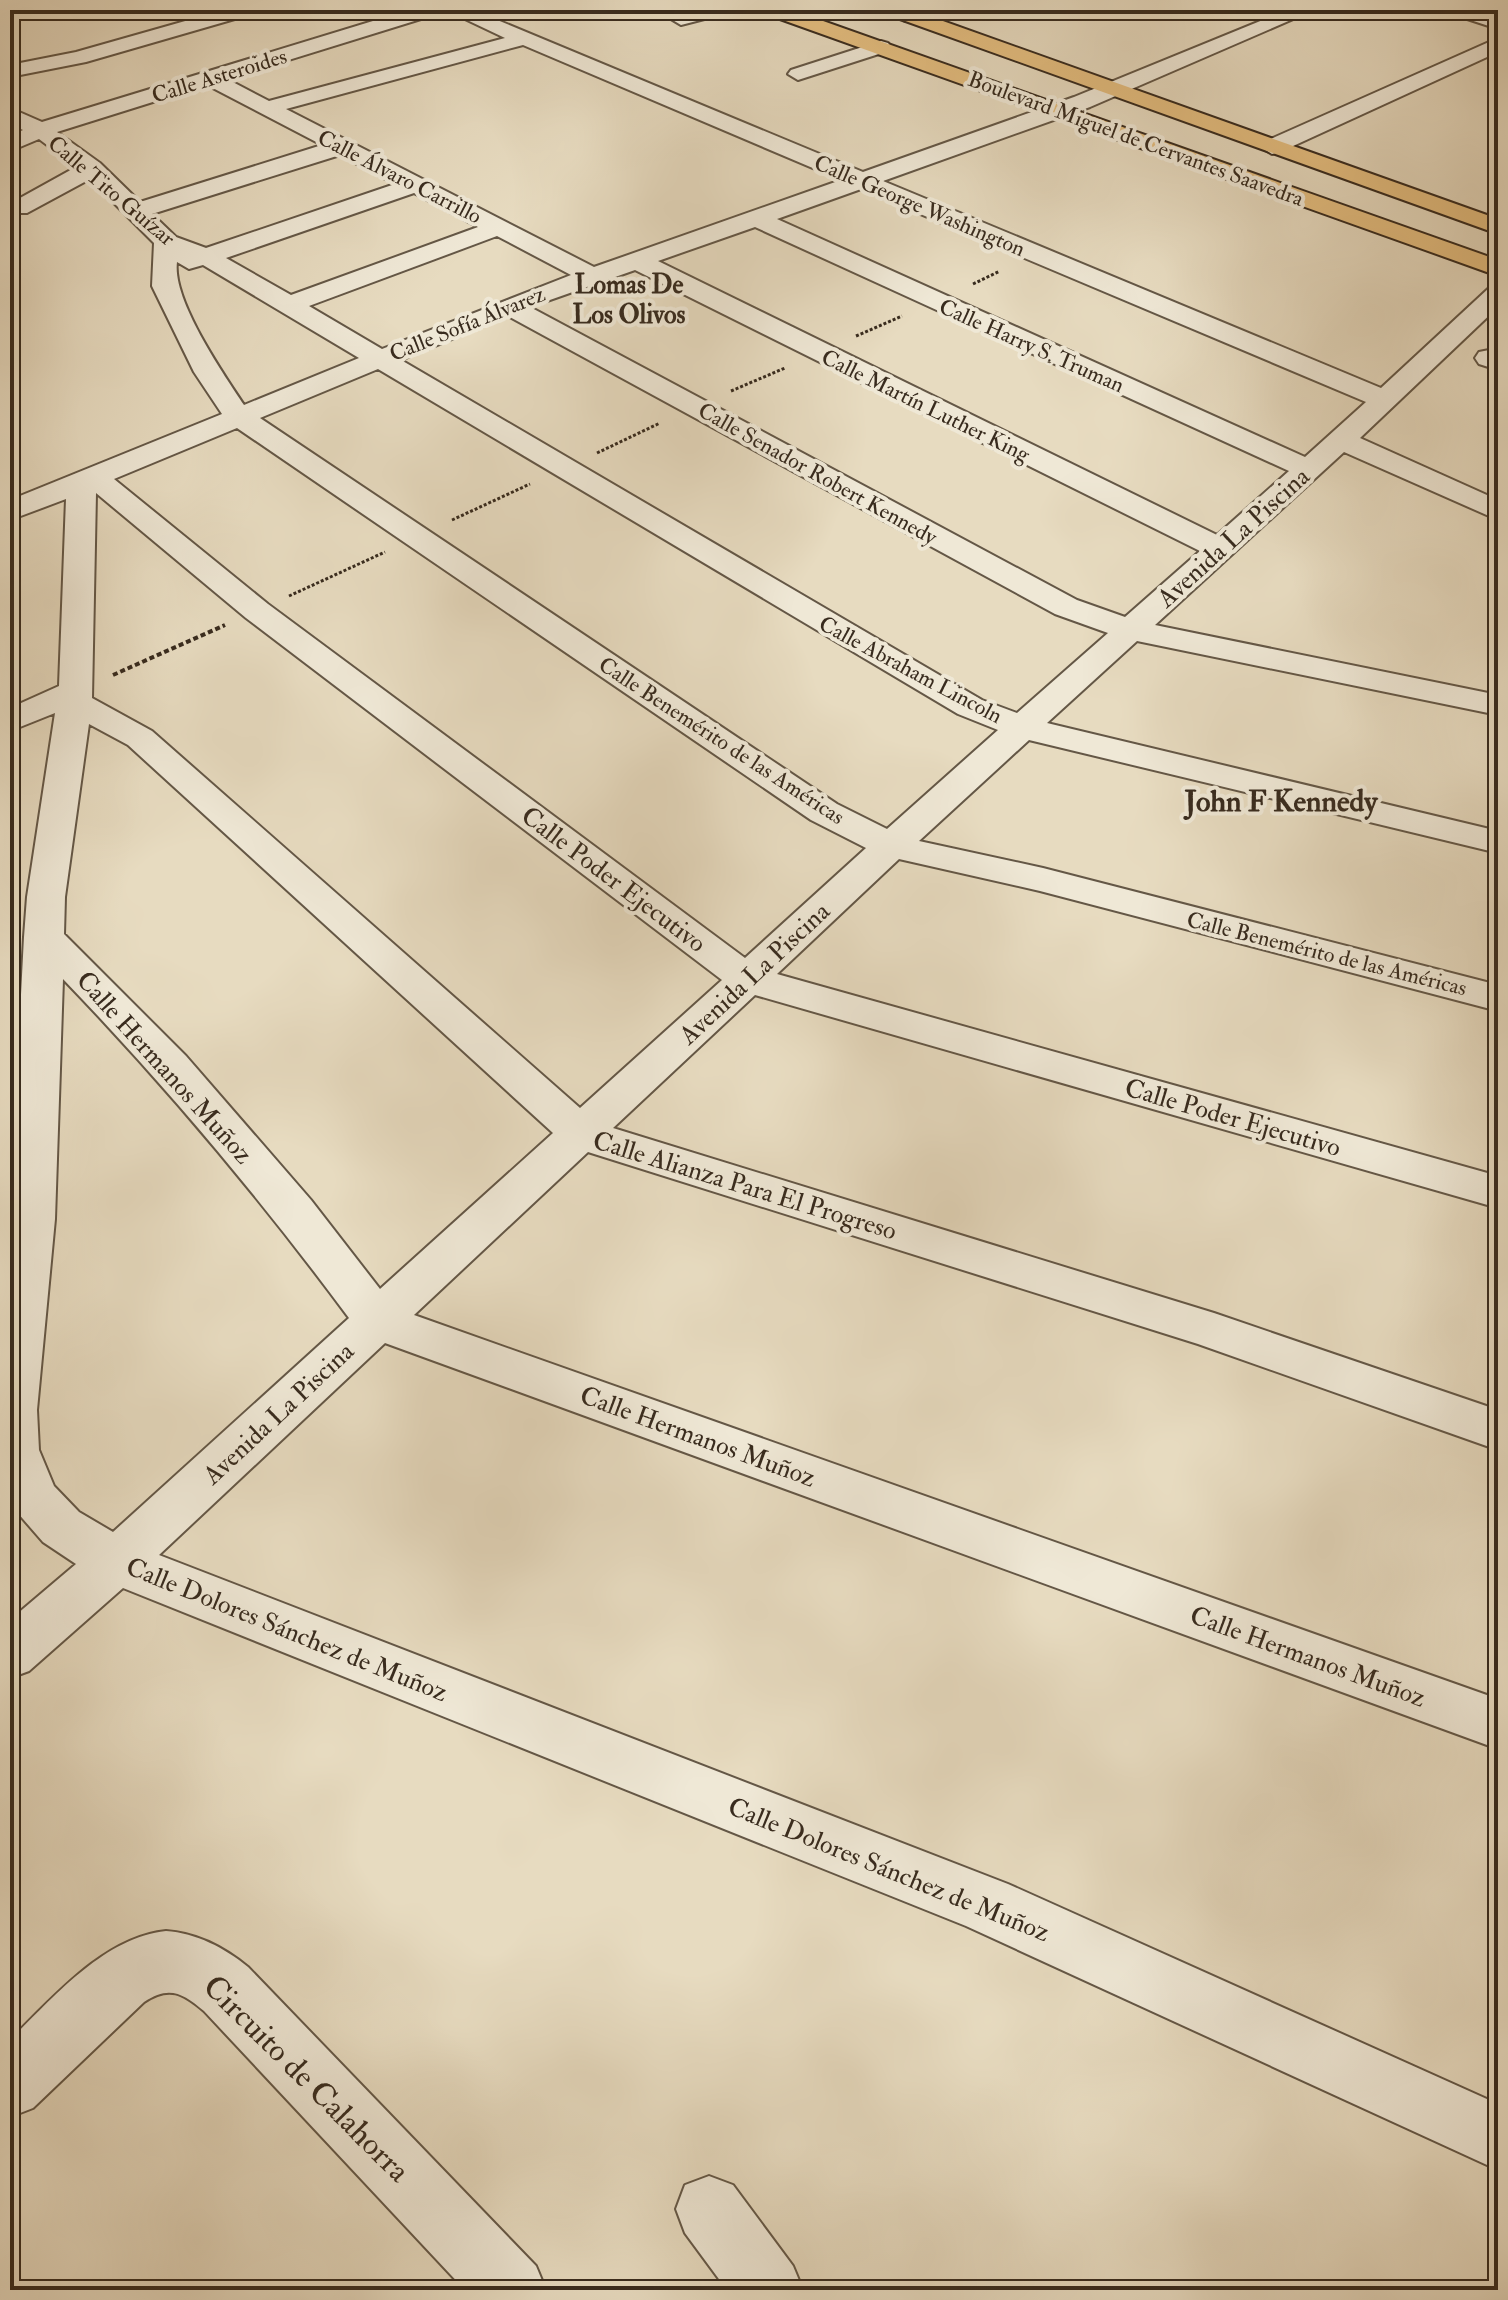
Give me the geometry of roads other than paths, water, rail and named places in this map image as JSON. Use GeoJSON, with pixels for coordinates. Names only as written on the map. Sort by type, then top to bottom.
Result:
{"type":"FeatureCollection","features":[{"type":"Feature","properties":{"kind":"main road","name":"Boulevard Miguel de Cervantes Saavedra"},"geometry":{"type":"LineString","coordinates":[[773,10],[1059,110],[1493,275]]}},
{"type":"Feature","properties":{"kind":"main road","name":"Boulevard Miguel de Cervantes Saavedra"},"geometry":{"type":"LineString","coordinates":[[902,13],[1498,227]]}},
{"type":"Feature","properties":{"kind":"main road"},"geometry":{"type":"LineString","coordinates":[[1493,275],[1468,251],[1469,246],[1480,238],[1498,238]]}},
{"type":"Feature","properties":{"kind":"street"},"geometry":{"type":"LineString","coordinates":[[10,71],[79,58],[245,10]]}},
{"type":"Feature","properties":{"kind":"street","name":"Calle Asteroides"},"geometry":{"type":"LineString","coordinates":[[10,145],[40,130],[430,10]]}},
{"type":"Feature","properties":{"kind":"street","name":"Calle George Washington"},"geometry":{"type":"LineString","coordinates":[[456,10],[520,40],[867,181],[1385,400]]}},
{"type":"Feature","properties":{"kind":"street"},"geometry":{"type":"LineString","coordinates":[[681,19],[717,10]]}},
{"type":"Feature","properties":{"kind":"street"},"geometry":{"type":"LineString","coordinates":[[902,13],[933,10]]}},
{"type":"Feature","properties":{"kind":"street","name":"Calle Sofía Álvarez"},"geometry":{"type":"LineString","coordinates":[[10,511],[509,306],[633,259],[867,181],[1059,110],[1304,10]]}},
{"type":"Feature","properties":{"kind":"street"},"geometry":{"type":"LineString","coordinates":[[1459,10],[1498,23]]}},
{"type":"Feature","properties":{"kind":"street"},"geometry":{"type":"LineString","coordinates":[[267,108],[520,40]]}},
{"type":"Feature","properties":{"kind":"street"},"geometry":{"type":"LineString","coordinates":[[1272,147],[1498,44]]}},
{"type":"Feature","properties":{"kind":"street"},"geometry":{"type":"LineString","coordinates":[[798,74],[881,47]]}},
{"type":"Feature","properties":{"kind":"street","name":"Calle Álvaro Carrillo"},"geometry":{"type":"LineString","coordinates":[[209,78],[590,275]]}},
{"type":"Feature","properties":{"kind":"street"},"geometry":{"type":"LineString","coordinates":[[305,98],[349,98],[395,87]]}},
{"type":"Feature","properties":{"kind":"street","name":"Calle Tito Guízar"},"geometry":{"type":"LineString","coordinates":[[10,115],[40,130],[92,168],[167,242],[207,257],[380,358]]}},
{"type":"Feature","properties":{"kind":"street"},"geometry":{"type":"LineString","coordinates":[[137,211],[344,146]]}},
{"type":"Feature","properties":{"kind":"street"},"geometry":{"type":"LineString","coordinates":[[19,208],[92,168]]}},
{"type":"Feature","properties":{"kind":"street"},"geometry":{"type":"LineString","coordinates":[[163,270],[417,184]]}},
{"type":"Feature","properties":{"kind":"street","name":"Calle Harry S. Truman"},"geometry":{"type":"LineString","coordinates":[[758,219],[1308,469]]}},
{"type":"Feature","properties":{"kind":"street"},"geometry":{"type":"LineString","coordinates":[[289,305],[499,227]]}},
{"type":"Feature","properties":{"kind":"street","name":"Calle Benemérito de las Américas"},"geometry":{"type":"LineString","coordinates":[[167,242],[163,270],[165,286],[208,372],[238,416],[824,812],[891,846],[1043,880],[1498,998]]}},
{"type":"Feature","properties":{"kind":"street","name":"Calle Martín Luther King"},"geometry":{"type":"LineString","coordinates":[[633,259],[1219,548]]}},
{"type":"Feature","properties":{"kind":"street","name":"Avenida La Piscina"},"geometry":{"type":"LineString","coordinates":[[10,1654],[116,1562],[891,846],[1385,400],[1493,275]]}},
{"type":"Feature","properties":{"kind":"street","name":"Calle Senador Robert Kennedy"},"geometry":{"type":"LineString","coordinates":[[509,306],[1005,577],[1066,607],[1131,630],[1498,705]]}},
{"type":"Feature","properties":{"kind":"street","name":"Calle Abraham Lincoln"},"geometry":{"type":"LineString","coordinates":[[380,358],[970,707],[1023,728],[1498,842]]}},
{"type":"Feature","properties":{"kind":"street"},"geometry":{"type":"LineString","coordinates":[[1341,440],[1498,511]]}},
{"type":"Feature","properties":{"kind":"street","name":"Calle Poder Ejecutivo"},"geometry":{"type":"LineString","coordinates":[[87,478],[257,611],[747,979],[1498,1192]]}},
{"type":"Feature","properties":{"kind":"street","name":"Calle Dolores Sánchez de Muñoz"},"geometry":{"type":"LineString","coordinates":[[87,478],[75,697],[33,917],[12,1410],[14,1450],[33,1499],[61,1527],[116,1562],[987,1905],[1498,2137]]}},
{"type":"Feature","properties":{"kind":"street"},"geometry":{"type":"LineString","coordinates":[[10,721],[75,697]]}},
{"type":"Feature","properties":{"kind":"street","name":"Calle Alianza Para El Progreso"},"geometry":{"type":"LineString","coordinates":[[75,697],[140,738],[582,1134],[1214,1331],[1498,1430]]}},
{"type":"Feature","properties":{"kind":"street","name":"Calle Hermanos Muñoz"},"geometry":{"type":"LineString","coordinates":[[33,917],[171,1066],[295,1212],[378,1321],[1498,1724]]}},
{"type":"Feature","properties":{"kind":"street","name":"Circuito de Calahorra"},"geometry":{"type":"LineString","coordinates":[[10,2085],[125,1978],[153,1962],[184,1962],[207,1973],[226,1989],[512,2290]]}},
{"type":"Feature","properties":{"kind":"street"},"geometry":{"type":"LineString","coordinates":[[709,2209],[769,2290]]}},
{"type":"Feature","properties":{"kind":"district","name":"Lomas De Los Olivos"},"geometry":{"type":"Point","coordinates":[629,299]}},
{"type":"Feature","properties":{"kind":"district","name":"John F Kennedy"},"geometry":{"type":"Point","coordinates":[1281,801]}}]}
